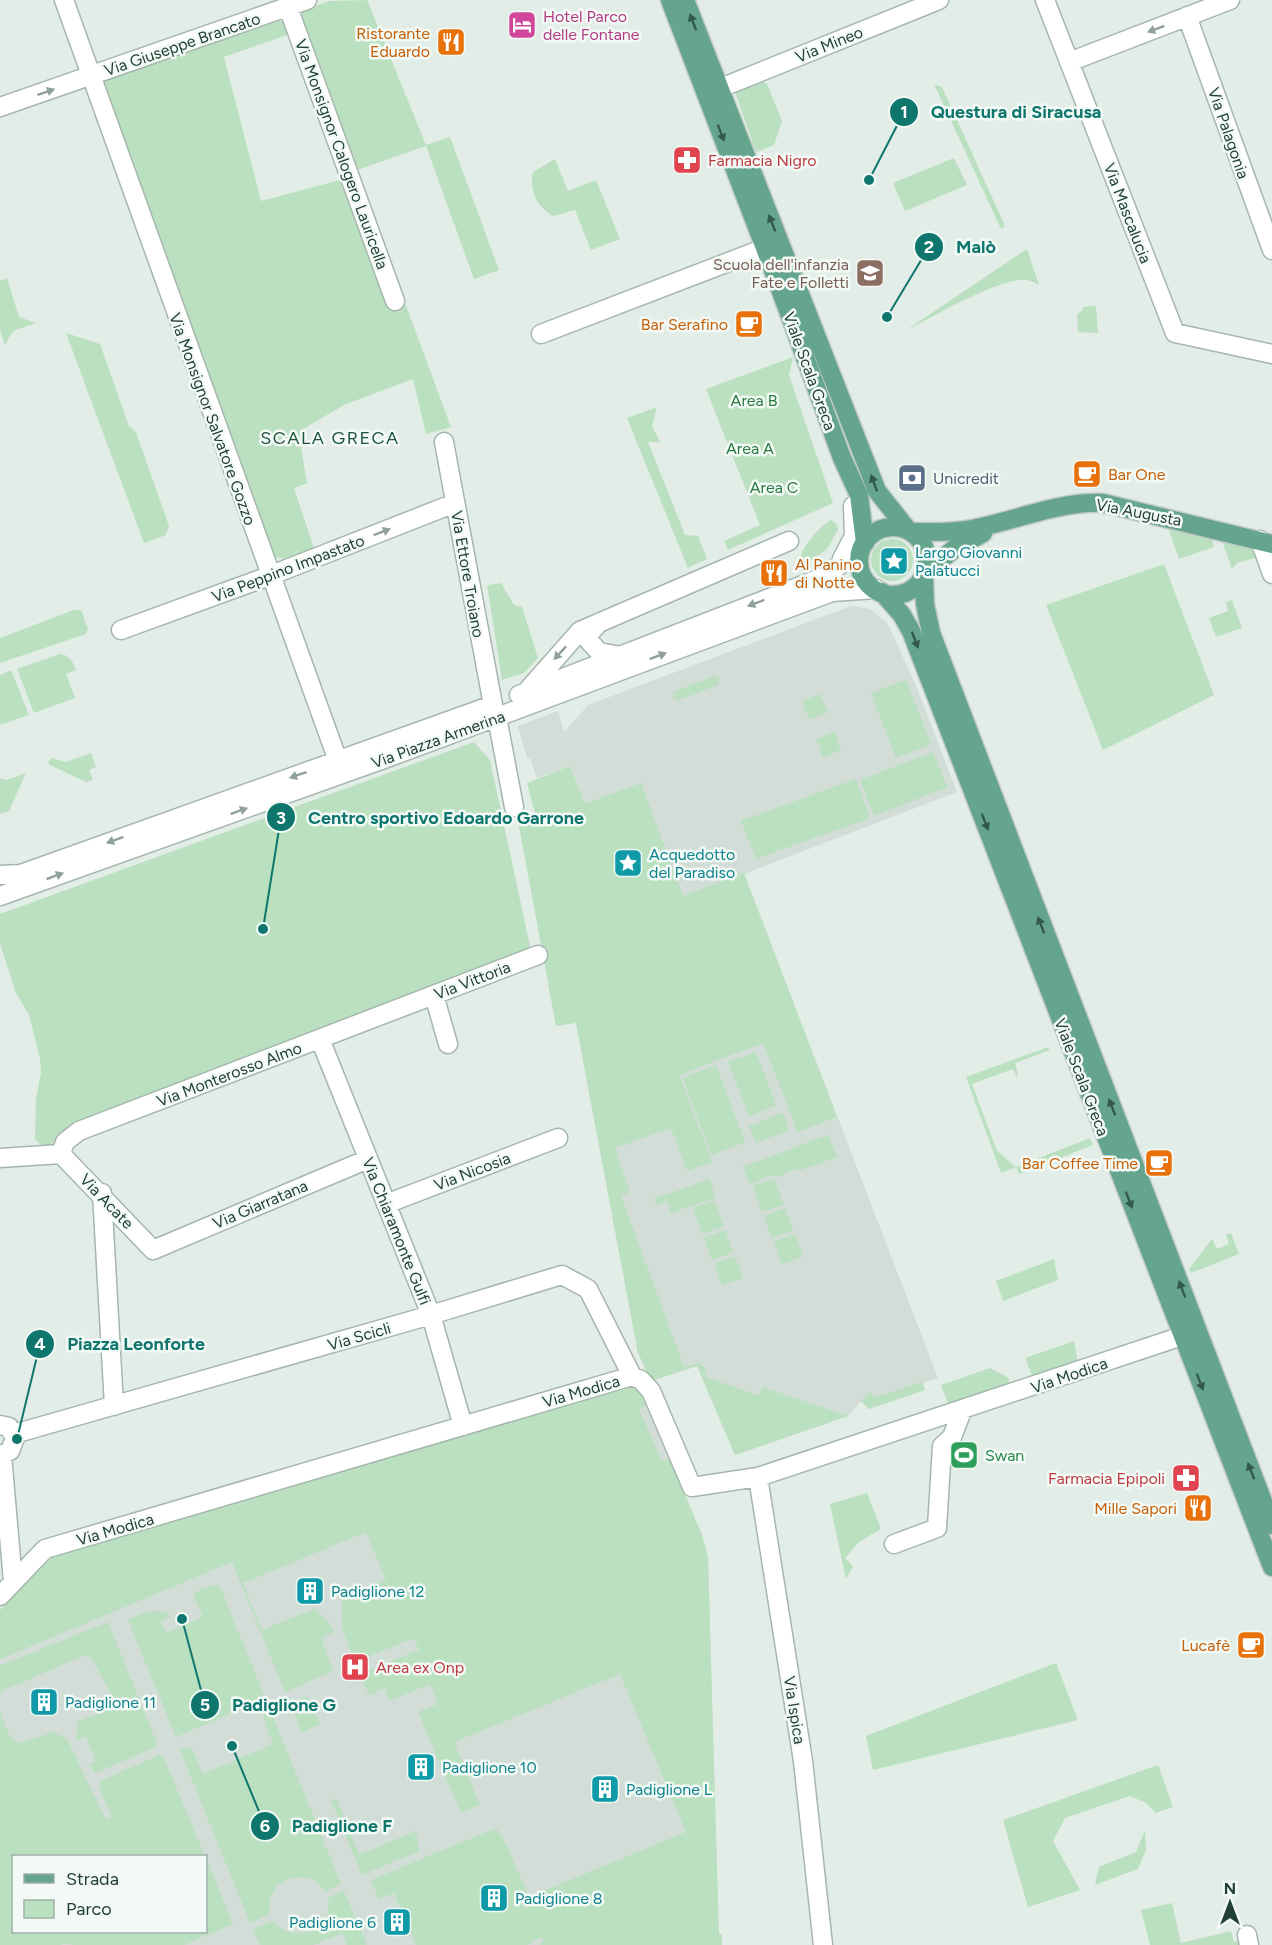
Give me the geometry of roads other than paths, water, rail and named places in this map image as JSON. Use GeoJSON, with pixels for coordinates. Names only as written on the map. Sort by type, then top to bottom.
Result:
{"type":"FeatureCollection","features":[{"type":"Feature","properties":{"kind":"main road","name":"Viale Scala Greca"},"geometry":{"type":"LineString","coordinates":[[670,0],[842,458],[859,495],[863,545]]}},
{"type":"Feature","properties":{"kind":"main road","name":"Viale Scala Greca"},"geometry":{"type":"LineString","coordinates":[[685,0],[877,491],[909,531]]}},
{"type":"Feature","properties":{"kind":"main road","name":"Via Augusta"},"geometry":{"type":"LineString","coordinates":[[1005,521],[1076,504],[1103,503],[1266,542]]}},
{"type":"Feature","properties":{"kind":"main road"},"geometry":{"type":"LineString","coordinates":[[1005,521],[963,543],[906,592],[898,594],[879,591],[866,580],[860,567],[863,545],[884,528],[946,532],[1005,521]]}},
{"type":"Feature","properties":{"kind":"main road"},"geometry":{"type":"LineString","coordinates":[[909,531],[926,549],[925,574]]}},
{"type":"Feature","properties":{"kind":"main road","name":"Viale Scala Greca"},"geometry":{"type":"LineString","coordinates":[[925,574],[925,604],[931,633],[1272,1525]]}},
{"type":"Feature","properties":{"kind":"main road","name":"Viale Scala Greca"},"geometry":{"type":"LineString","coordinates":[[879,591],[902,615],[911,631],[1272,1567]]}},
{"type":"Feature","properties":{"kind":"street","name":"Via Monsignor Salvatore Gozzo"},"geometry":{"type":"LineString","coordinates":[[64,0],[269,576],[338,761]]}},
{"type":"Feature","properties":{"kind":"street","name":"Via Giuseppe Brancato"},"geometry":{"type":"LineString","coordinates":[[0,108],[307,0]]}},
{"type":"Feature","properties":{"kind":"street","name":"Via Mineo"},"geometry":{"type":"LineString","coordinates":[[718,88],[939,0]]}},
{"type":"Feature","properties":{"kind":"street","name":"Via Mascalucia"},"geometry":{"type":"LineString","coordinates":[[1045,0],[1175,333],[1272,354]]}},
{"type":"Feature","properties":{"kind":"street"},"geometry":{"type":"LineString","coordinates":[[1069,62],[1230,0]]}},
{"type":"Feature","properties":{"kind":"street","name":"Via Monsignor Calogero Lauricella"},"geometry":{"type":"LineString","coordinates":[[288,7],[395,301]]}},
{"type":"Feature","properties":{"kind":"street","name":"Via Palagonia"},"geometry":{"type":"LineString","coordinates":[[1187,16],[1272,250]]}},
{"type":"Feature","properties":{"kind":"street"},"geometry":{"type":"LineString","coordinates":[[541,334],[765,248]]}},
{"type":"Feature","properties":{"kind":"street","name":"Via Ettore Troiano"},"geometry":{"type":"LineString","coordinates":[[444,442],[514,807]]}},
{"type":"Feature","properties":{"kind":"street"},"geometry":{"type":"LineString","coordinates":[[836,567],[849,549],[854,536],[854,509],[842,458]]}},
{"type":"Feature","properties":{"kind":"street","name":"Via Peppino Impastato"},"geometry":{"type":"LineString","coordinates":[[121,630],[455,504]]}},
{"type":"Feature","properties":{"kind":"street"},"geometry":{"type":"LineString","coordinates":[[525,693],[580,631],[789,541]]}},
{"type":"Feature","properties":{"kind":"street"},"geometry":{"type":"LineString","coordinates":[[1266,542],[1272,574]]}},
{"type":"Feature","properties":{"kind":"street","name":"Via Piazza Armerina"},"geometry":{"type":"LineString","coordinates":[[0,875],[21,874],[338,761],[495,711],[525,693],[826,576],[863,545]]}},
{"type":"Feature","properties":{"kind":"street","name":"Via Piazza Armerina"},"geometry":{"type":"LineString","coordinates":[[0,896],[495,711],[832,592],[879,591]]}},
{"type":"Feature","properties":{"kind":"street"},"geometry":{"type":"LineString","coordinates":[[601,621],[589,634],[589,641],[599,652],[621,656]]}},
{"type":"Feature","properties":{"kind":"street","name":"Via Vittoria"},"geometry":{"type":"LineString","coordinates":[[407,1006],[538,955]]}},
{"type":"Feature","properties":{"kind":"street"},"geometry":{"type":"LineString","coordinates":[[434,995],[448,1044]]}},
{"type":"Feature","properties":{"kind":"street","name":"Via Monterosso Almo"},"geometry":{"type":"LineString","coordinates":[[61,1154],[65,1142],[79,1131],[407,1006]]}},
{"type":"Feature","properties":{"kind":"street","name":"Via Chiaramonte Gulfi"},"geometry":{"type":"LineString","coordinates":[[320,1039],[431,1315],[463,1426]]}},
{"type":"Feature","properties":{"kind":"street","name":"Via Nicosia"},"geometry":{"type":"LineString","coordinates":[[386,1204],[558,1138]]}},
{"type":"Feature","properties":{"kind":"street"},"geometry":{"type":"LineString","coordinates":[[0,1158],[61,1154]]}},
{"type":"Feature","properties":{"kind":"street","name":"Via Acate"},"geometry":{"type":"LineString","coordinates":[[61,1154],[102,1193],[153,1250]]}},
{"type":"Feature","properties":{"kind":"street","name":"Via Giarratana"},"geometry":{"type":"LineString","coordinates":[[153,1250],[368,1159]]}},
{"type":"Feature","properties":{"kind":"street"},"geometry":{"type":"LineString","coordinates":[[102,1193],[114,1406]]}},
{"type":"Feature","properties":{"kind":"street","name":"Via Scicli"},"geometry":{"type":"LineString","coordinates":[[12,1428],[114,1406],[562,1275],[588,1289],[632,1376]]}},
{"type":"Feature","properties":{"kind":"street","name":"Via Modica"},"geometry":{"type":"LineString","coordinates":[[0,1596],[45,1549],[632,1376],[641,1380],[651,1391],[692,1487],[758,1477],[935,1417],[962,1412],[1182,1336]]}},
{"type":"Feature","properties":{"kind":"street"},"geometry":{"type":"LineString","coordinates":[[894,1544],[937,1528],[942,1446],[952,1437],[962,1412]]}},
{"type":"Feature","properties":{"kind":"street"},"geometry":{"type":"LineString","coordinates":[[0,1420],[12,1428],[14,1448],[2,1461],[13,1582]]}},
{"type":"Feature","properties":{"kind":"street","name":"Via Ispica"},"geometry":{"type":"LineString","coordinates":[[758,1477],[803,1761],[823,1945]]}},
{"type":"Feature","properties":{"kind":"street"},"geometry":{"type":"LineString","coordinates":[[10,1547],[28,1552],[45,1549]]}},
{"type":"Feature","properties":{"kind":"place","name":"Hotel Parco delle Fontane"},"geometry":{"type":"Point","coordinates":[522,25]}},
{"type":"Feature","properties":{"kind":"place","name":"Ristorante Eduardo"},"geometry":{"type":"Point","coordinates":[451,42]}},
{"type":"Feature","properties":{"kind":"place","name":"Farmacia Nigro"},"geometry":{"type":"Point","coordinates":[687,160]}},
{"type":"Feature","properties":{"kind":"place","name":"Questura di Siracusa"},"geometry":{"type":"Point","coordinates":[869,180]}},
{"type":"Feature","properties":{"kind":"place","name":"Scuola dell'infanzia Fate e Folletti"},"geometry":{"type":"Point","coordinates":[870,273]}},
{"type":"Feature","properties":{"kind":"place","name":"Malò"},"geometry":{"type":"Point","coordinates":[887,317]}},
{"type":"Feature","properties":{"kind":"place","name":"Bar Serafino"},"geometry":{"type":"Point","coordinates":[749,324]}},
{"type":"Feature","properties":{"kind":"place","name":"Bar One"},"geometry":{"type":"Point","coordinates":[1087,474]}},
{"type":"Feature","properties":{"kind":"place","name":"Unicredit"},"geometry":{"type":"Point","coordinates":[912,478]}},
{"type":"Feature","properties":{"kind":"place","name":"Largo Giovanni Palatucci"},"geometry":{"type":"Point","coordinates":[894,561]}},
{"type":"Feature","properties":{"kind":"place","name":"Al Panino di Notte"},"geometry":{"type":"Point","coordinates":[774,573]}},
{"type":"Feature","properties":{"kind":"place","name":"Acquedotto del Paradiso"},"geometry":{"type":"Point","coordinates":[628,863]}},
{"type":"Feature","properties":{"kind":"place","name":"Centro sportivo Edoardo Garrone"},"geometry":{"type":"Point","coordinates":[263,929]}},
{"type":"Feature","properties":{"kind":"place","name":"Bar Coffee Time"},"geometry":{"type":"Point","coordinates":[1159,1163]}},
{"type":"Feature","properties":{"kind":"place","name":"Piazza Leonforte"},"geometry":{"type":"Point","coordinates":[17,1439]}},
{"type":"Feature","properties":{"kind":"place","name":"Swan"},"geometry":{"type":"Point","coordinates":[964,1455]}},
{"type":"Feature","properties":{"kind":"place","name":"Farmacia Epipoli"},"geometry":{"type":"Point","coordinates":[1186,1478]}},
{"type":"Feature","properties":{"kind":"place","name":"Mille Sapori"},"geometry":{"type":"Point","coordinates":[1198,1508]}},
{"type":"Feature","properties":{"kind":"place","name":"Padiglione 12"},"geometry":{"type":"Point","coordinates":[310,1591]}},
{"type":"Feature","properties":{"kind":"place","name":"Padiglione G"},"geometry":{"type":"Point","coordinates":[182,1619]}},
{"type":"Feature","properties":{"kind":"place","name":"Lucafè"},"geometry":{"type":"Point","coordinates":[1251,1645]}},
{"type":"Feature","properties":{"kind":"place","name":"Area ex Onp"},"geometry":{"type":"Point","coordinates":[355,1667]}},
{"type":"Feature","properties":{"kind":"place","name":"Padiglione 11"},"geometry":{"type":"Point","coordinates":[44,1702]}},
{"type":"Feature","properties":{"kind":"place","name":"Padiglione F"},"geometry":{"type":"Point","coordinates":[232,1746]}},
{"type":"Feature","properties":{"kind":"place","name":"Padiglione 10"},"geometry":{"type":"Point","coordinates":[421,1767]}},
{"type":"Feature","properties":{"kind":"place","name":"Padiglione L"},"geometry":{"type":"Point","coordinates":[605,1789]}},
{"type":"Feature","properties":{"kind":"place","name":"Padiglione 8"},"geometry":{"type":"Point","coordinates":[494,1898]}},
{"type":"Feature","properties":{"kind":"place","name":"Padiglione 6"},"geometry":{"type":"Point","coordinates":[397,1922]}},
{"type":"Feature","properties":{"kind":"district","name":"SCALA GRECA"},"geometry":{"type":"Point","coordinates":[330,438]}},
{"type":"Feature","properties":{"kind":"park label","name":"Area B"},"geometry":{"type":"Point","coordinates":[754,400]}},
{"type":"Feature","properties":{"kind":"park label","name":"Area A"},"geometry":{"type":"Point","coordinates":[750,448]}},
{"type":"Feature","properties":{"kind":"park label","name":"Area C"},"geometry":{"type":"Point","coordinates":[774,487]}}]}
